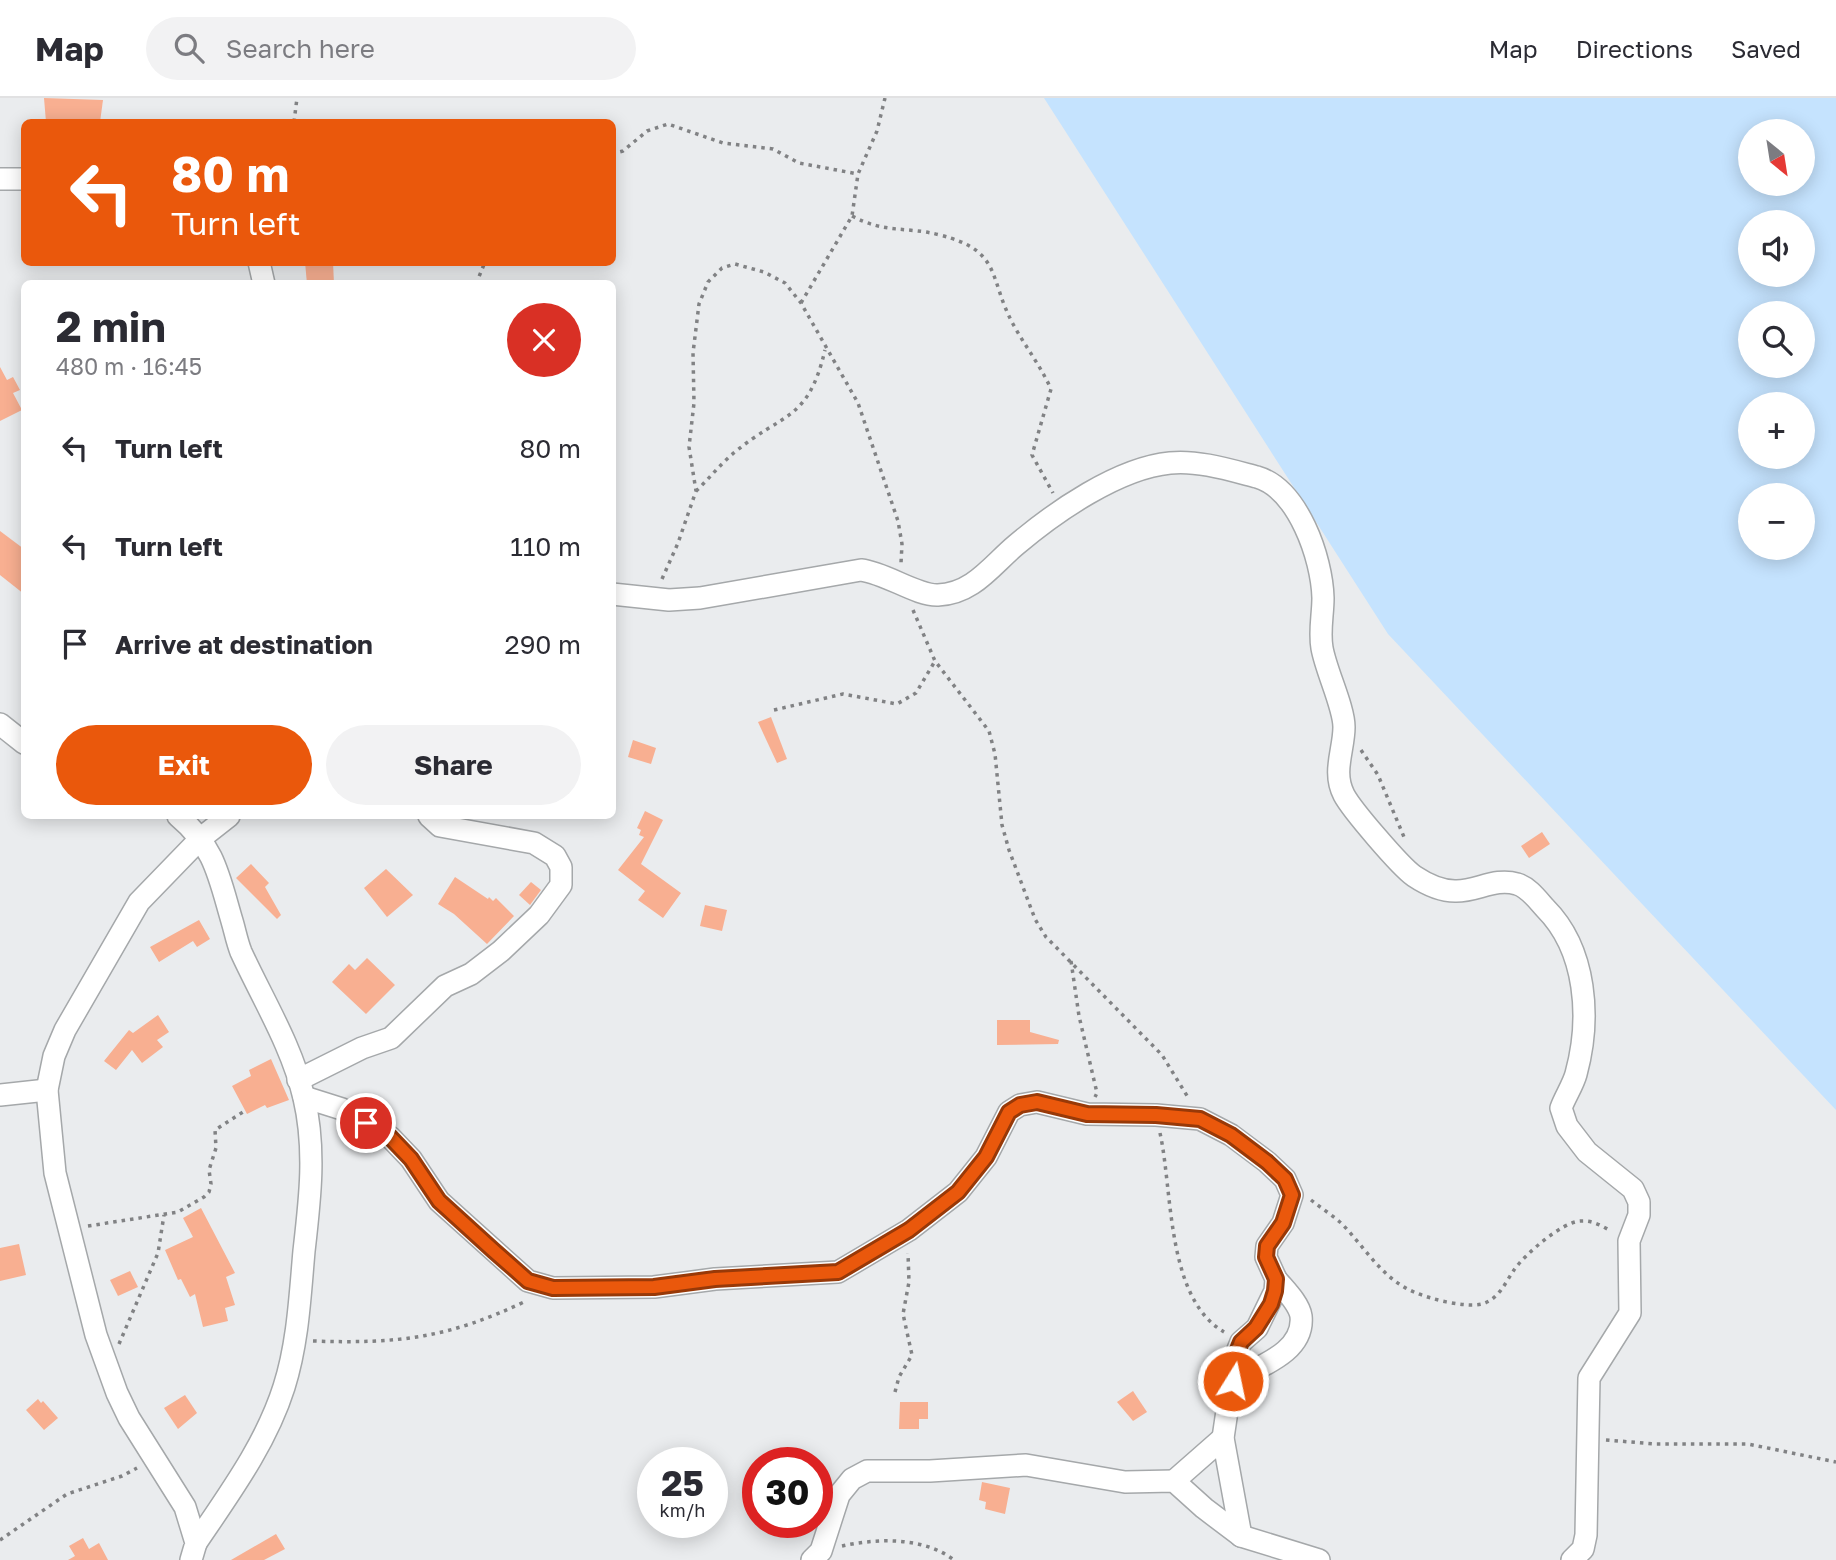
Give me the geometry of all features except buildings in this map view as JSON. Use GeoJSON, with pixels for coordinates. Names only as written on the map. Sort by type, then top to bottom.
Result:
{"type":"FeatureCollection","features":[{"type":"Feature","properties":{"kind":"street"},"geometry":{"type":"LineString","coordinates":[[0,179],[21,179]]}},
{"type":"Feature","properties":{"kind":"street"},"geometry":{"type":"LineString","coordinates":[[616,594],[701,598],[861,570],[878,572],[900,583],[936,595],[963,589],[985,576],[1015,546],[1065,509],[1130,473],[1173,463],[1213,466],[1260,478],[1279,490],[1308,530],[1323,597],[1321,646],[1345,725],[1338,765],[1344,796],[1400,862],[1415,876],[1439,889],[1457,891],[1506,881],[1520,885],[1556,919],[1567,937],[1576,962],[1585,1004],[1585,1024],[1576,1076],[1561,1108],[1567,1126],[1587,1152],[1633,1189],[1639,1202],[1639,1215],[1629,1241],[1630,1313],[1589,1378],[1586,1535],[1583,1549],[1572,1560]]}},
{"type":"Feature","properties":{"kind":"street"},"geometry":{"type":"LineString","coordinates":[[0,724],[21,741]]}},
{"type":"Feature","properties":{"kind":"street"},"geometry":{"type":"LineString","coordinates":[[181,819],[201,838],[220,878],[240,949],[274,1019],[301,1088],[311,1141],[312,1189],[295,1340],[284,1386],[267,1428],[242,1477],[193,1552]]}},
{"type":"Feature","properties":{"kind":"street"},"geometry":{"type":"LineString","coordinates":[[193,1552],[185,1507],[129,1418],[96,1335],[55,1173],[47,1090],[54,1056],[65,1030],[139,902],[201,838],[225,819]]}},
{"type":"Feature","properties":{"kind":"street"},"geometry":{"type":"LineString","coordinates":[[301,1088],[373,1043],[391,1038],[444,986],[471,974],[502,951],[539,915],[561,885],[561,867],[555,856],[534,843],[440,826],[432,819]]}},
{"type":"Feature","properties":{"kind":"street"},"geometry":{"type":"LineString","coordinates":[[301,1088],[390,1137],[411,1159],[439,1201],[528,1281],[553,1288],[654,1287],[715,1279],[838,1272],[909,1230],[958,1192],[986,1157],[1009,1112],[1020,1105],[1037,1102],[1087,1114],[1200,1119],[1231,1135],[1285,1179],[1292,1195],[1290,1208],[1267,1246],[1266,1257],[1276,1279],[1298,1307],[1300,1326],[1292,1345],[1278,1358],[1233,1381]]}},
{"type":"Feature","properties":{"kind":"street"},"geometry":{"type":"LineString","coordinates":[[0,1095],[47,1090]]}},
{"type":"Feature","properties":{"kind":"street"},"geometry":{"type":"LineString","coordinates":[[1241,1536],[1223,1438],[1235,1357],[1241,1342],[1256,1328],[1271,1304],[1276,1279]]}},
{"type":"Feature","properties":{"kind":"street"},"geometry":{"type":"LineString","coordinates":[[1174,1481],[1223,1438]]}},
{"type":"Feature","properties":{"kind":"street"},"geometry":{"type":"LineString","coordinates":[[817,1555],[839,1495],[852,1479],[867,1471],[930,1471],[1026,1465],[1125,1482],[1174,1481],[1241,1536],[1319,1560]]}},
{"type":"Feature","properties":{"kind":"path"},"geometry":{"type":"LineString","coordinates":[[295,119],[297,98]]}},
{"type":"Feature","properties":{"kind":"path"},"geometry":{"type":"LineString","coordinates":[[801,303],[852,216],[858,174],[877,131],[886,98]]}},
{"type":"Feature","properties":{"kind":"path"},"geometry":{"type":"LineString","coordinates":[[616,153],[623,151],[647,131],[668,124],[723,143],[773,149],[799,163],[858,174]]}},
{"type":"Feature","properties":{"kind":"path"},"geometry":{"type":"LineString","coordinates":[[852,216],[872,227],[919,229],[951,238],[975,248],[990,265],[1011,320],[1040,364],[1051,388],[1032,455],[1065,509]]}},
{"type":"Feature","properties":{"kind":"path"},"geometry":{"type":"LineString","coordinates":[[696,491],[689,447],[694,403],[693,353],[699,304],[708,282],[722,268],[745,265],[785,283],[801,303],[858,403],[898,521],[902,544],[900,583],[935,661],[989,731],[995,754],[1002,825],[1020,884],[1046,937],[1162,1055],[1200,1119]]}},
{"type":"Feature","properties":{"kind":"path"},"geometry":{"type":"LineString","coordinates":[[653,598],[678,543],[696,491],[734,452],[793,415],[814,384],[825,348]]}},
{"type":"Feature","properties":{"kind":"path"},"geometry":{"type":"LineString","coordinates":[[774,710],[843,694],[897,704],[916,693],[935,661]]}},
{"type":"Feature","properties":{"kind":"path"},"geometry":{"type":"LineString","coordinates":[[1345,725],[1378,775],[1408,846]]}},
{"type":"Feature","properties":{"kind":"path"},"geometry":{"type":"LineString","coordinates":[[1071,960],[1079,1016],[1097,1093],[1087,1114]]}},
{"type":"Feature","properties":{"kind":"path"},"geometry":{"type":"LineString","coordinates":[[68,1229],[164,1214],[189,1207],[209,1192],[209,1170],[216,1148],[215,1130],[243,1112]]}},
{"type":"Feature","properties":{"kind":"path"},"geometry":{"type":"LineString","coordinates":[[1156,1115],[1164,1152],[1173,1228],[1193,1299],[1209,1323],[1241,1342]]}},
{"type":"Feature","properties":{"kind":"path"},"geometry":{"type":"LineString","coordinates":[[1285,1179],[1342,1224],[1369,1259],[1389,1276],[1412,1292],[1440,1301],[1481,1304],[1497,1296],[1516,1267],[1561,1228],[1580,1220],[1595,1223],[1629,1241]]}},
{"type":"Feature","properties":{"kind":"path"},"geometry":{"type":"LineString","coordinates":[[107,1368],[158,1252],[164,1214]]}},
{"type":"Feature","properties":{"kind":"path"},"geometry":{"type":"LineString","coordinates":[[895,1392],[899,1377],[912,1355],[904,1314],[909,1282],[909,1230]]}},
{"type":"Feature","properties":{"kind":"path"},"geometry":{"type":"LineString","coordinates":[[295,1340],[368,1343],[436,1336],[487,1320],[553,1288]]}},
{"type":"Feature","properties":{"kind":"path"},"geometry":{"type":"LineString","coordinates":[[1587,1437],[1656,1444],[1748,1444],[1836,1462]]}},
{"type":"Feature","properties":{"kind":"path"},"geometry":{"type":"LineString","coordinates":[[0,1540],[67,1494],[122,1476],[154,1458]]}},
{"type":"Feature","properties":{"kind":"path"},"geometry":{"type":"LineString","coordinates":[[817,1555],[868,1541],[932,1546],[954,1560]]}},
{"type":"Feature","properties":{"kind":"shaded area"},"geometry":{"type":"Polygon","coordinates":[[[1044,98],[1836,98],[1836,1110],[1388,634],[1044,98]]]}},
{"type":"Feature","properties":{"kind":"route"},"geometry":{"type":"LineString","coordinates":[[366,1123],[390,1137],[411,1159],[439,1201],[528,1281],[553,1288],[654,1287],[715,1279],[838,1272],[909,1230],[958,1192],[986,1157],[1001,1123],[1009,1112],[1020,1105],[1037,1102],[1087,1114],[1200,1119],[1231,1135],[1267,1162],[1285,1179],[1292,1195],[1283,1223],[1267,1246],[1266,1257],[1276,1279],[1271,1304],[1256,1328],[1241,1342],[1235,1357],[1233,1381]]}}]}
